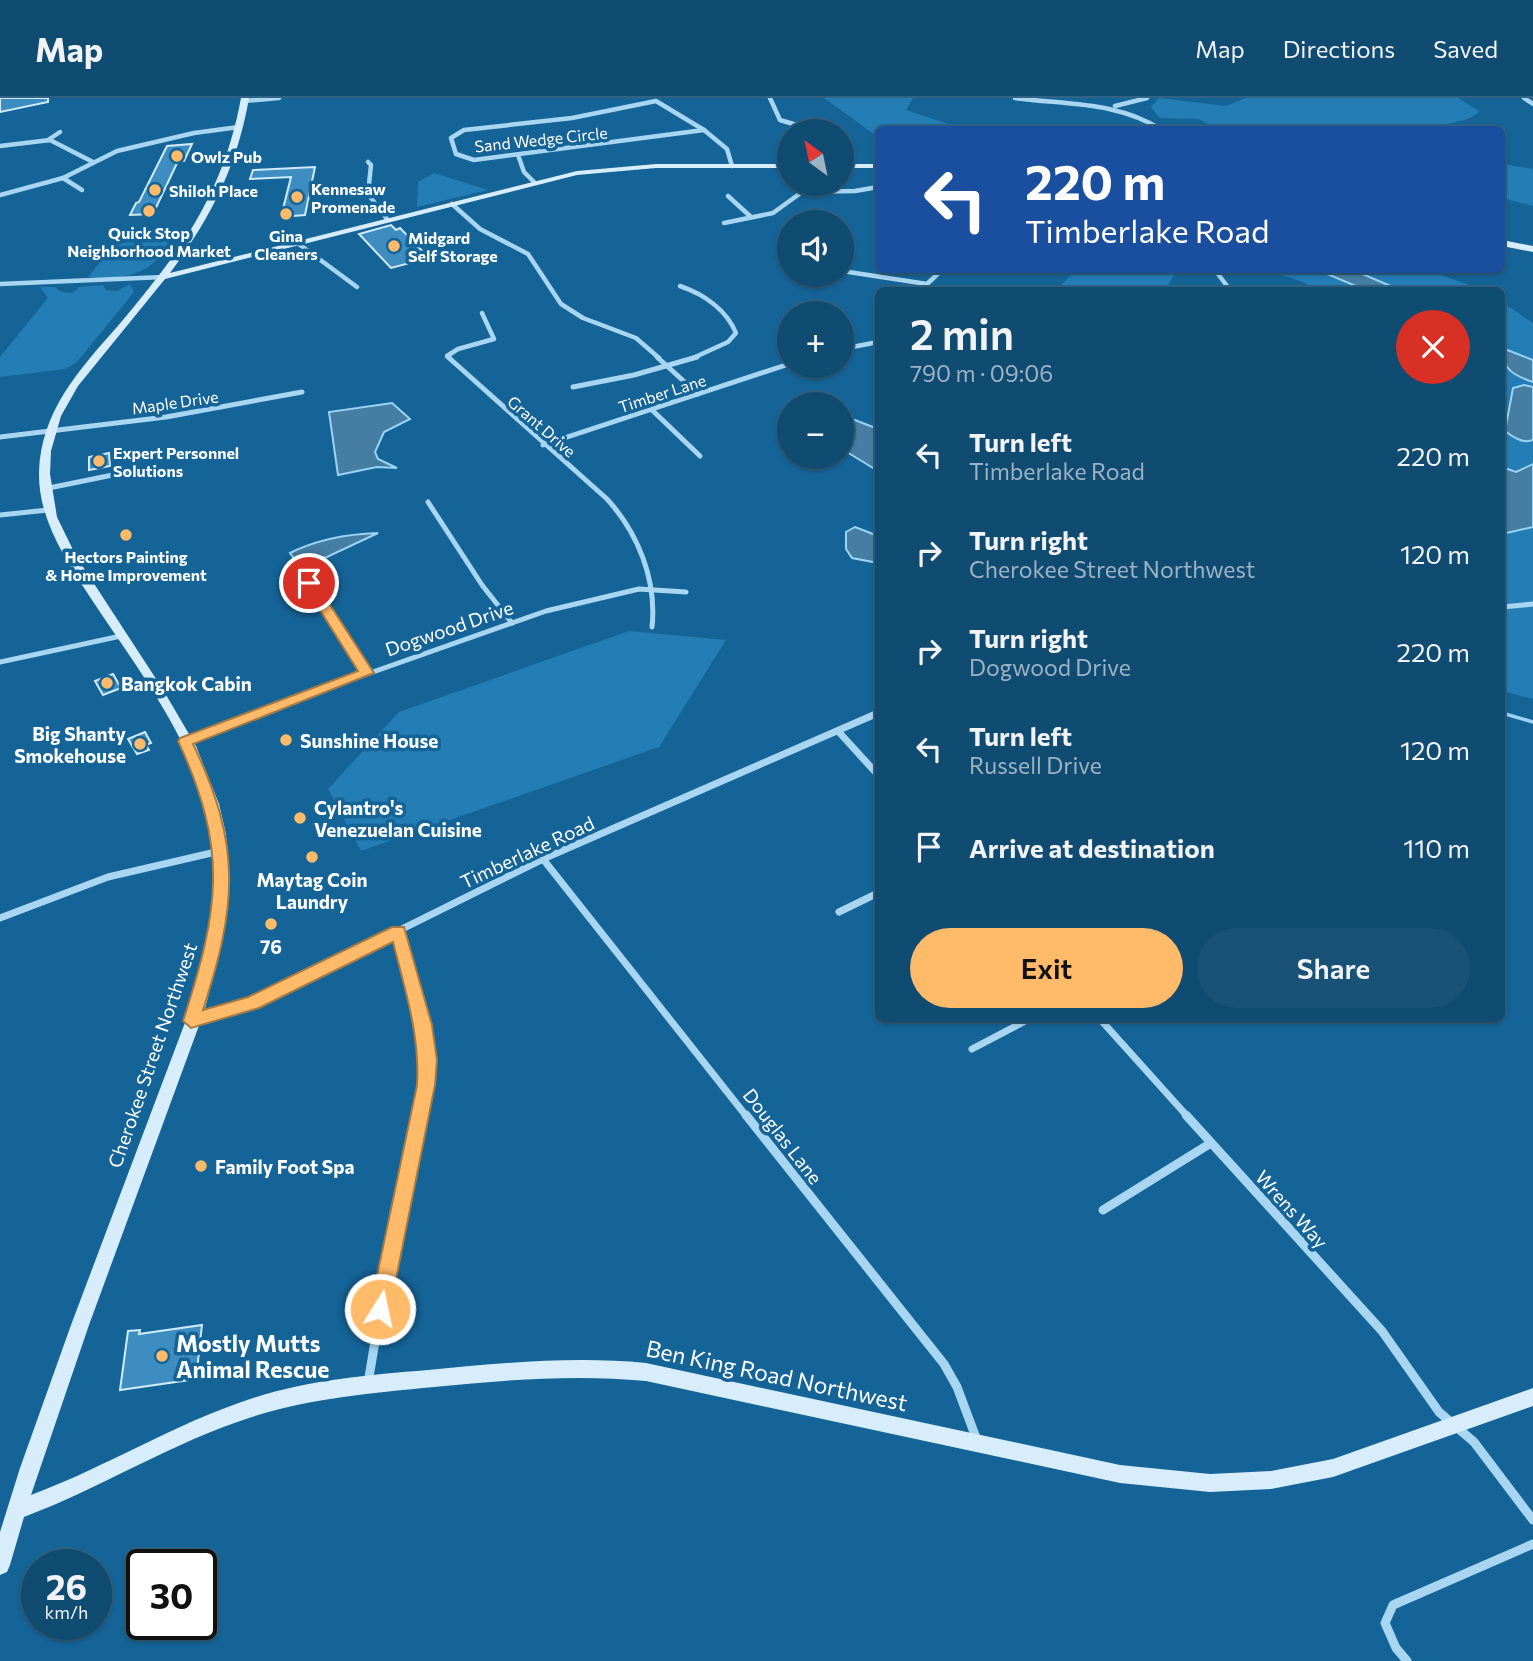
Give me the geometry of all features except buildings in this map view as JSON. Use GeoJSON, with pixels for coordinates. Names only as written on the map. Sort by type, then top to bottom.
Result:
{"type":"FeatureCollection","features":[{"type":"Feature","properties":{"kind":"main road","name":"Cherokee Street Northwest"},"geometry":{"type":"LineString","coordinates":[[1,1559],[86,1310],[191,1021],[212,957],[220,917],[221,850],[210,799],[185,741],[61,542],[48,510],[44,489],[46,449],[62,402],[83,370],[180,256],[220,184],[238,129],[244,99]]}},
{"type":"Feature","properties":{"kind":"main road"},"geometry":{"type":"LineString","coordinates":[[164,277],[209,268],[296,242],[534,182],[614,169],[777,166]]}},
{"type":"Feature","properties":{"kind":"main road"},"geometry":{"type":"LineString","coordinates":[[854,166],[875,166]]}},
{"type":"Feature","properties":{"kind":"main road"},"geometry":{"type":"LineString","coordinates":[[1505,246],[1533,251]]}},
{"type":"Feature","properties":{"kind":"main road"},"geometry":{"type":"LineString","coordinates":[[180,256],[187,266],[209,268]]}},
{"type":"Feature","properties":{"kind":"main road","name":"Ben King Road Northwest"},"geometry":{"type":"LineString","coordinates":[[17,1510],[62,1493],[226,1416],[298,1395],[368,1384],[565,1368],[628,1370],[702,1381],[1120,1474],[1169,1481],[1270,1480],[1333,1468],[1533,1397]]}},
{"type":"Feature","properties":{"kind":"street"},"geometry":{"type":"LineString","coordinates":[[244,99],[279,98]]}},
{"type":"Feature","properties":{"kind":"street"},"geometry":{"type":"LineString","coordinates":[[770,98],[773,114],[777,119]]}},
{"type":"Feature","properties":{"kind":"street"},"geometry":{"type":"LineString","coordinates":[[1016,98],[1107,107],[1150,120]]}},
{"type":"Feature","properties":{"kind":"street"},"geometry":{"type":"LineString","coordinates":[[1107,107],[1131,104],[1147,98]]}},
{"type":"Feature","properties":{"kind":"street"},"geometry":{"type":"LineString","coordinates":[[1144,104],[1147,98]]}},
{"type":"Feature","properties":{"kind":"street"},"geometry":{"type":"LineString","coordinates":[[1524,98],[1533,104]]}},
{"type":"Feature","properties":{"kind":"street","name":"Sand Wedge Circle"},"geometry":{"type":"LineString","coordinates":[[704,130],[518,155],[466,159],[456,154],[452,138],[464,130],[572,118],[650,101],[668,105],[704,130],[730,151],[733,166]]}},
{"type":"Feature","properties":{"kind":"street"},"geometry":{"type":"LineString","coordinates":[[1146,114],[1157,126]]}},
{"type":"Feature","properties":{"kind":"street"},"geometry":{"type":"LineString","coordinates":[[0,195],[63,178],[117,151],[194,133],[238,129]]}},
{"type":"Feature","properties":{"kind":"street"},"geometry":{"type":"LineString","coordinates":[[48,140],[60,132]]}},
{"type":"Feature","properties":{"kind":"street"},"geometry":{"type":"LineString","coordinates":[[0,146],[48,140],[65,145],[76,157],[93,162]]}},
{"type":"Feature","properties":{"kind":"street"},"geometry":{"type":"LineString","coordinates":[[518,155],[522,168],[534,182]]}},
{"type":"Feature","properties":{"kind":"street"},"geometry":{"type":"LineString","coordinates":[[368,162],[371,165],[365,179],[367,194],[387,219]]}},
{"type":"Feature","properties":{"kind":"street"},"geometry":{"type":"LineString","coordinates":[[63,178],[82,190]]}},
{"type":"Feature","properties":{"kind":"street"},"geometry":{"type":"LineString","coordinates":[[854,191],[875,188]]}},
{"type":"Feature","properties":{"kind":"street"},"geometry":{"type":"LineString","coordinates":[[728,196],[751,217]]}},
{"type":"Feature","properties":{"kind":"street"},"geometry":{"type":"LineString","coordinates":[[724,223],[773,213],[796,196]]}},
{"type":"Feature","properties":{"kind":"street"},"geometry":{"type":"LineString","coordinates":[[452,204],[480,229],[528,254],[561,304],[583,318],[636,338],[698,394]]}},
{"type":"Feature","properties":{"kind":"street"},"geometry":{"type":"LineString","coordinates":[[296,242],[357,287]]}},
{"type":"Feature","properties":{"kind":"street"},"geometry":{"type":"LineString","coordinates":[[854,273],[927,284]]}},
{"type":"Feature","properties":{"kind":"street"},"geometry":{"type":"LineString","coordinates":[[926,287],[939,273]]}},
{"type":"Feature","properties":{"kind":"street"},"geometry":{"type":"LineString","coordinates":[[0,284],[164,277]]}},
{"type":"Feature","properties":{"kind":"street"},"geometry":{"type":"LineString","coordinates":[[573,387],[615,382],[733,340],[736,332],[730,320],[696,292],[680,286]]}},
{"type":"Feature","properties":{"kind":"street"},"geometry":{"type":"LineString","coordinates":[[452,372],[459,370],[447,356],[451,351],[482,345],[494,339],[482,313]]}},
{"type":"Feature","properties":{"kind":"street"},"geometry":{"type":"LineString","coordinates":[[854,347],[875,343]]}},
{"type":"Feature","properties":{"kind":"street","name":"Timber Lane"},"geometry":{"type":"LineString","coordinates":[[543,445],[777,368]]}},
{"type":"Feature","properties":{"kind":"street","name":"Grant Drive"},"geometry":{"type":"LineString","coordinates":[[459,370],[607,499],[626,520],[637,543],[649,588]]}},
{"type":"Feature","properties":{"kind":"street","name":"Maple Drive"},"geometry":{"type":"LineString","coordinates":[[0,438],[166,417],[302,392]]}},
{"type":"Feature","properties":{"kind":"street"},"geometry":{"type":"LineString","coordinates":[[651,409],[700,456]]}},
{"type":"Feature","properties":{"kind":"street"},"geometry":{"type":"LineString","coordinates":[[44,489],[142,469]]}},
{"type":"Feature","properties":{"kind":"street"},"geometry":{"type":"LineString","coordinates":[[428,502],[482,585],[512,623]]}},
{"type":"Feature","properties":{"kind":"street"},"geometry":{"type":"LineString","coordinates":[[0,514],[48,510]]}},
{"type":"Feature","properties":{"kind":"street"},"geometry":{"type":"LineString","coordinates":[[306,578],[367,673]]}},
{"type":"Feature","properties":{"kind":"street"},"geometry":{"type":"LineString","coordinates":[[649,588],[655,603],[652,627]]}},
{"type":"Feature","properties":{"kind":"street","name":"Dogwood Drive"},"geometry":{"type":"LineString","coordinates":[[185,741],[367,673],[580,602],[649,588],[686,592]]}},
{"type":"Feature","properties":{"kind":"street"},"geometry":{"type":"LineString","coordinates":[[1505,607],[1533,604]]}},
{"type":"Feature","properties":{"kind":"street"},"geometry":{"type":"LineString","coordinates":[[0,662],[121,635]]}},
{"type":"Feature","properties":{"kind":"street","name":"Timberlake Road"},"geometry":{"type":"LineString","coordinates":[[191,1021],[253,1003],[543,859],[875,714]]}},
{"type":"Feature","properties":{"kind":"street"},"geometry":{"type":"LineString","coordinates":[[838,731],[875,772]]}},
{"type":"Feature","properties":{"kind":"street"},"geometry":{"type":"LineString","coordinates":[[0,918],[108,877],[221,850]]}},
{"type":"Feature","properties":{"kind":"street","name":"Douglas Lane"},"geometry":{"type":"LineString","coordinates":[[543,859],[944,1364],[957,1387],[978,1443]]}},
{"type":"Feature","properties":{"kind":"street"},"geometry":{"type":"LineString","coordinates":[[839,912],[875,895]]}},
{"type":"Feature","properties":{"kind":"street"},"geometry":{"type":"LineString","coordinates":[[368,1384],[394,1229],[426,1085],[428,1060],[423,1025],[398,932]]}},
{"type":"Feature","properties":{"kind":"street"},"geometry":{"type":"LineString","coordinates":[[972,1049],[1023,1022]]}},
{"type":"Feature","properties":{"kind":"street","name":"Wrens Way"},"geometry":{"type":"LineString","coordinates":[[1103,1022],[1382,1331],[1439,1412],[1474,1442],[1533,1520]]}},
{"type":"Feature","properties":{"kind":"street"},"geometry":{"type":"LineString","coordinates":[[1103,1210],[1212,1143]]}},
{"type":"Feature","properties":{"kind":"street"},"geometry":{"type":"LineString","coordinates":[[1406,1661],[1396,1648],[1385,1623],[1393,1605],[1533,1544]]}},
{"type":"Feature","properties":{"kind":"shaded area"},"geometry":{"type":"Polygon","coordinates":[[[824,98],[913,98],[906,110],[954,126],[875,126],[875,135],[824,98]]]}},
{"type":"Feature","properties":{"kind":"shaded area"},"geometry":{"type":"Polygon","coordinates":[[[1159,98],[1226,106],[1246,98],[1458,98],[1479,111],[1465,120],[1428,126],[1213,126],[1198,119],[1160,118],[1151,107],[1159,98]]]}},
{"type":"Feature","properties":{"kind":"shaded area"},"geometry":{"type":"Polygon","coordinates":[[[1505,164],[1533,169],[1533,206],[1505,199],[1505,164]]]}},
{"type":"Feature","properties":{"kind":"shaded area"},"geometry":{"type":"Polygon","coordinates":[[[434,173],[488,190],[417,207],[418,182],[434,173]]]}},
{"type":"Feature","properties":{"kind":"shaded area"},"geometry":{"type":"Polygon","coordinates":[[[165,234],[174,236],[157,260],[148,267],[117,277],[88,277],[114,245],[165,234]]]}},
{"type":"Feature","properties":{"kind":"shaded area"},"geometry":{"type":"Polygon","coordinates":[[[1073,273],[1175,273],[1167,287],[1059,287],[1073,273]]]}},
{"type":"Feature","properties":{"kind":"shaded area"},"geometry":{"type":"Polygon","coordinates":[[[1275,273],[1435,273],[1475,287],[1311,287],[1275,273]]]}},
{"type":"Feature","properties":{"kind":"shaded area"},"geometry":{"type":"Polygon","coordinates":[[[1325,273],[1360,273],[1393,287],[1358,287],[1325,273]]]}},
{"type":"Feature","properties":{"kind":"shaded area"},"geometry":{"type":"Polygon","coordinates":[[[130,284],[134,292],[76,363],[65,369],[0,377],[0,357],[48,298],[40,287],[55,287],[61,292],[72,293],[79,287],[103,285],[106,290],[117,291],[130,284]]]}},
{"type":"Feature","properties":{"kind":"shaded area"},"geometry":{"type":"Polygon","coordinates":[[[1505,304],[1533,323],[1533,699],[1505,692],[1505,304]]]}},
{"type":"Feature","properties":{"kind":"shaded area"},"geometry":{"type":"Polygon","coordinates":[[[1505,349],[1533,360],[1533,382],[1510,371],[1505,349]]]}},
{"type":"Feature","properties":{"kind":"shaded area"},"geometry":{"type":"Polygon","coordinates":[[[1524,385],[1533,387],[1533,440],[1529,441],[1518,439],[1505,431],[1513,388],[1524,385]]]}},
{"type":"Feature","properties":{"kind":"shaded area"},"geometry":{"type":"Polygon","coordinates":[[[392,403],[410,419],[384,432],[375,452],[378,459],[397,468],[377,467],[338,475],[329,412],[392,403]]]}},
{"type":"Feature","properties":{"kind":"shaded area"},"geometry":{"type":"Polygon","coordinates":[[[854,420],[875,428],[875,469],[854,456],[854,420]]]}},
{"type":"Feature","properties":{"kind":"shaded area"},"geometry":{"type":"Polygon","coordinates":[[[1533,464],[1533,527],[1505,533],[1505,468],[1516,472],[1533,464]]]}},
{"type":"Feature","properties":{"kind":"shaded area"},"geometry":{"type":"Polygon","coordinates":[[[855,527],[875,535],[875,562],[852,558],[846,549],[846,532],[855,527]]]}},
{"type":"Feature","properties":{"kind":"shaded area"},"geometry":{"type":"Polygon","coordinates":[[[378,533],[327,557],[295,560],[290,553],[333,538],[378,533]]]}},
{"type":"Feature","properties":{"kind":"shaded area"},"geometry":{"type":"Polygon","coordinates":[[[629,631],[726,640],[659,747],[361,851],[328,789],[399,712],[629,631]]]}},
{"type":"Feature","properties":{"kind":"waterway"},"geometry":{"type":"LineString","coordinates":[[1505,714],[1533,722]]}},
{"type":"Feature","properties":{"kind":"place","name":"Owlz Pub"},"geometry":{"type":"Point","coordinates":[177,156]}},
{"type":"Feature","properties":{"kind":"place","name":"Shiloh Place"},"geometry":{"type":"Point","coordinates":[155,190]}},
{"type":"Feature","properties":{"kind":"place","name":"Kennesaw Promenade"},"geometry":{"type":"Point","coordinates":[297,197]}},
{"type":"Feature","properties":{"kind":"place","name":"Quick Stop Neighborhood Market"},"geometry":{"type":"Point","coordinates":[149,211]}},
{"type":"Feature","properties":{"kind":"place","name":"Gina Cleaners"},"geometry":{"type":"Point","coordinates":[286,214]}},
{"type":"Feature","properties":{"kind":"place","name":"Midgard Self Storage"},"geometry":{"type":"Point","coordinates":[394,246]}},
{"type":"Feature","properties":{"kind":"place","name":"Expert Personnel Solutions"},"geometry":{"type":"Point","coordinates":[99,461]}},
{"type":"Feature","properties":{"kind":"place","name":"Hectors Painting & Home Improvement"},"geometry":{"type":"Point","coordinates":[126,535]}},
{"type":"Feature","properties":{"kind":"place","name":"Bangkok Cabin"},"geometry":{"type":"Point","coordinates":[107,683]}},
{"type":"Feature","properties":{"kind":"place","name":"Sunshine House"},"geometry":{"type":"Point","coordinates":[286,740]}},
{"type":"Feature","properties":{"kind":"place","name":"Big Shanty Smokehouse"},"geometry":{"type":"Point","coordinates":[140,744]}},
{"type":"Feature","properties":{"kind":"place","name":"Cylantro's Venezuelan Cuisine"},"geometry":{"type":"Point","coordinates":[300,818]}},
{"type":"Feature","properties":{"kind":"place","name":"Maytag Coin Laundry"},"geometry":{"type":"Point","coordinates":[312,857]}},
{"type":"Feature","properties":{"kind":"place","name":"76"},"geometry":{"type":"Point","coordinates":[271,924]}},
{"type":"Feature","properties":{"kind":"place","name":"Family Foot Spa"},"geometry":{"type":"Point","coordinates":[201,1166]}},
{"type":"Feature","properties":{"kind":"place","name":"Mostly Mutts Animal Rescue"},"geometry":{"type":"Point","coordinates":[162,1356]}},
{"type":"Feature","properties":{"kind":"route"},"geometry":{"type":"LineString","coordinates":[[309,583],[367,673],[185,741],[202,778],[216,820],[223,885],[212,957],[191,1021],[216,1016],[253,1003],[398,932],[423,1025],[428,1060],[426,1085],[394,1229],[380,1309]]}}]}
